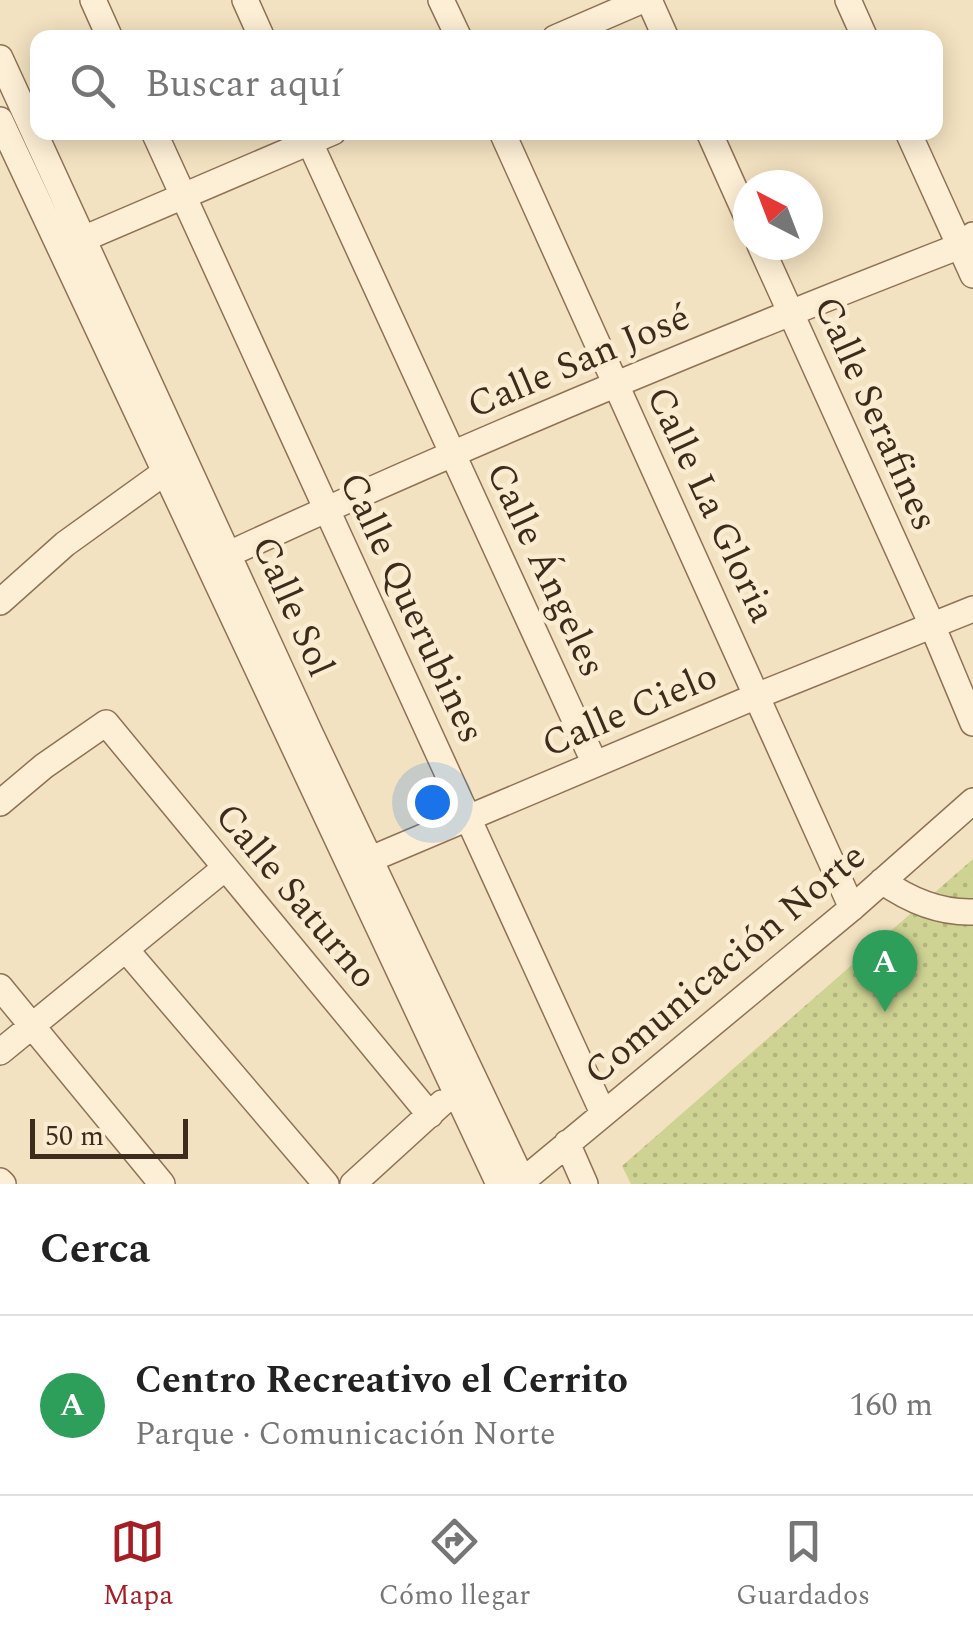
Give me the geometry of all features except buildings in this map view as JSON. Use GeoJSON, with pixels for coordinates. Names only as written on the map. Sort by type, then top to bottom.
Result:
{"type":"FeatureCollection","features":[{"type":"Feature","properties":{"kind":"street"},"geometry":{"type":"LineString","coordinates":[[93,0],[106,30]]}},
{"type":"Feature","properties":{"kind":"street"},"geometry":{"type":"LineString","coordinates":[[244,0],[258,30]]}},
{"type":"Feature","properties":{"kind":"street"},"geometry":{"type":"LineString","coordinates":[[442,0],[455,30]]}},
{"type":"Feature","properties":{"kind":"street"},"geometry":{"type":"LineString","coordinates":[[574,30],[646,0],[662,30]]}},
{"type":"Feature","properties":{"kind":"street"},"geometry":{"type":"LineString","coordinates":[[848,0],[861,30]]}},
{"type":"Feature","properties":{"kind":"street","name":"Calle Sol"},"geometry":{"type":"LineString","coordinates":[[0,58],[30,136]]}},
{"type":"Feature","properties":{"kind":"street","name":"Calle Sol"},"geometry":{"type":"LineString","coordinates":[[0,120],[72,244],[229,554],[516,1183]]}},
{"type":"Feature","properties":{"kind":"street","name":"Calle Sol"},"geometry":{"type":"LineString","coordinates":[[32,140],[165,472],[456,1090],[516,1183]]}},
{"type":"Feature","properties":{"kind":"street","name":"Calle Querubines"},"geometry":{"type":"LineString","coordinates":[[158,140],[604,1113]]}},
{"type":"Feature","properties":{"kind":"street"},"geometry":{"type":"LineString","coordinates":[[72,244],[307,140]]}},
{"type":"Feature","properties":{"kind":"street","name":"Calle Ángeles"},"geometry":{"type":"LineString","coordinates":[[318,140],[452,453],[594,764]]}},
{"type":"Feature","properties":{"kind":"street","name":"Calle La Gloria"},"geometry":{"type":"LineString","coordinates":[[506,140],[852,908]]}},
{"type":"Feature","properties":{"kind":"street"},"geometry":{"type":"LineString","coordinates":[[713,140],[733,186]]}},
{"type":"Feature","properties":{"kind":"street"},"geometry":{"type":"LineString","coordinates":[[912,140],[966,241],[973,275]]}},
{"type":"Feature","properties":{"kind":"street","name":"Calle San José"},"geometry":{"type":"LineString","coordinates":[[229,554],[616,383],[966,241]]}},
{"type":"Feature","properties":{"kind":"street","name":"Calle Serafines"},"geometry":{"type":"LineString","coordinates":[[767,260],[973,723]]}},
{"type":"Feature","properties":{"kind":"street"},"geometry":{"type":"LineString","coordinates":[[1,598],[76,536],[165,472]]}},
{"type":"Feature","properties":{"kind":"street","name":"Calle Cielo"},"geometry":{"type":"LineString","coordinates":[[371,860],[758,695],[973,609]]}},
{"type":"Feature","properties":{"kind":"street","name":"Calle Saturno"},"geometry":{"type":"LineString","coordinates":[[0,803],[44,766],[106,723],[430,1115]]}},
{"type":"Feature","properties":{"kind":"street","name":"Comunicación Norte"},"geometry":{"type":"LineString","coordinates":[[516,1183],[852,908],[973,801]]}},
{"type":"Feature","properties":{"kind":"street"},"geometry":{"type":"LineString","coordinates":[[0,1052],[226,868]]}},
{"type":"Feature","properties":{"kind":"street"},"geometry":{"type":"LineString","coordinates":[[882,881],[907,898],[955,913],[973,912]]}},
{"type":"Feature","properties":{"kind":"street"},"geometry":{"type":"LineString","coordinates":[[127,951],[326,1184]]}},
{"type":"Feature","properties":{"kind":"street"},"geometry":{"type":"LineString","coordinates":[[0,986],[162,1184]]}},
{"type":"Feature","properties":{"kind":"street"},"geometry":{"type":"LineString","coordinates":[[353,1184],[456,1090]]}},
{"type":"Feature","properties":{"kind":"street"},"geometry":{"type":"LineString","coordinates":[[567,1143],[586,1184]]}},
{"type":"Feature","properties":{"kind":"green space"},"geometry":{"type":"Polygon","coordinates":[[[973,859],[973,1184],[631,1184],[622,1166],[973,859]]]}},
{"type":"Feature","properties":{"kind":"place","name":"Centro Recreativo el Cerrito"},"geometry":{"type":"Point","coordinates":[885,1012]}}]}
